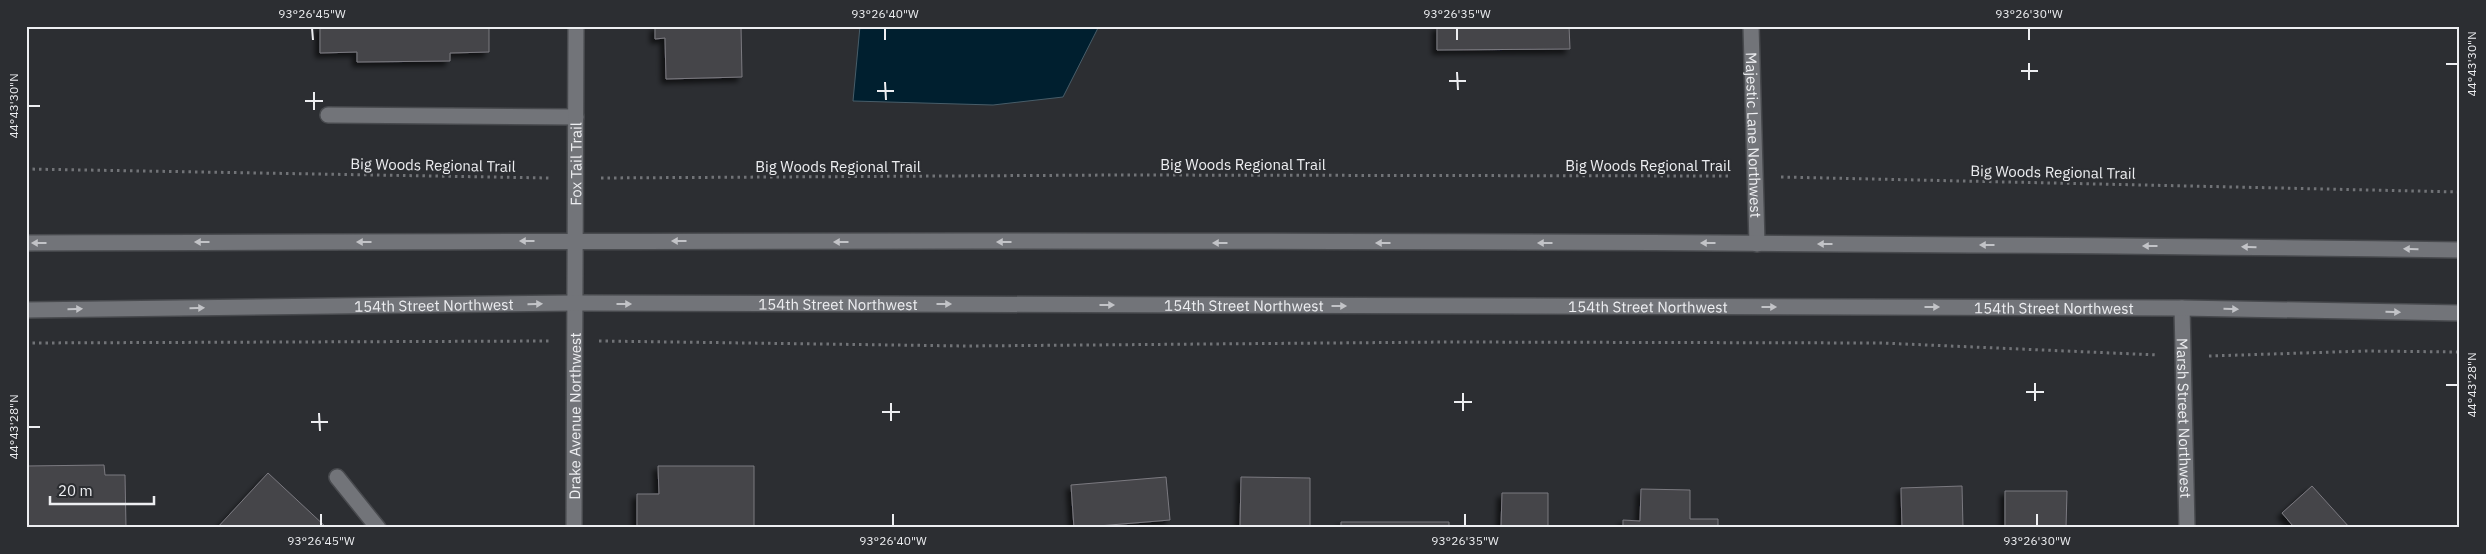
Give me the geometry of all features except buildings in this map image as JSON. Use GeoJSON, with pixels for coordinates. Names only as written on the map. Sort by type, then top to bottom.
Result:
{"type":"FeatureCollection","features":[{"type":"Feature","properties":{"kind":"street","name":"Fox Tail Trail"},"geometry":{"type":"LineString","coordinates":[[575,304],[576,26]]}},
{"type":"Feature","properties":{"kind":"street","name":"Majestic Lane Northwest"},"geometry":{"type":"LineString","coordinates":[[1750,26],[1757,244]]}},
{"type":"Feature","properties":{"kind":"street"},"geometry":{"type":"LineString","coordinates":[[328,115],[576,117]]}},
{"type":"Feature","properties":{"kind":"street"},"geometry":{"type":"LineString","coordinates":[[26,243],[575,241],[1757,244],[2460,250]]}},
{"type":"Feature","properties":{"kind":"street","name":"154th Street Northwest"},"geometry":{"type":"LineString","coordinates":[[26,310],[575,304],[2182,308],[2460,313]]}},
{"type":"Feature","properties":{"kind":"street","name":"Drake Avenue Northwest"},"geometry":{"type":"LineString","coordinates":[[574,528],[575,304]]}},
{"type":"Feature","properties":{"kind":"street","name":"Marsh Street Northwest"},"geometry":{"type":"LineString","coordinates":[[2182,308],[2187,528]]}},
{"type":"Feature","properties":{"kind":"street"},"geometry":{"type":"LineString","coordinates":[[337,478],[378,528]]}},
{"type":"Feature","properties":{"kind":"path","name":"Big Woods Regional Trail"},"geometry":{"type":"LineString","coordinates":[[26,169],[576,179],[1108,175],[1755,176],[2460,192]]}},
{"type":"Feature","properties":{"kind":"path"},"geometry":{"type":"LineString","coordinates":[[26,343],[576,340],[967,346],[1438,342],[1871,343],[2183,356],[2366,351],[2460,352]]}},
{"type":"Feature","properties":{"kind":"water"},"geometry":{"type":"Polygon","coordinates":[[[860,26],[1099,26],[1063,97],[993,105],[853,101],[860,26]]]}}]}
